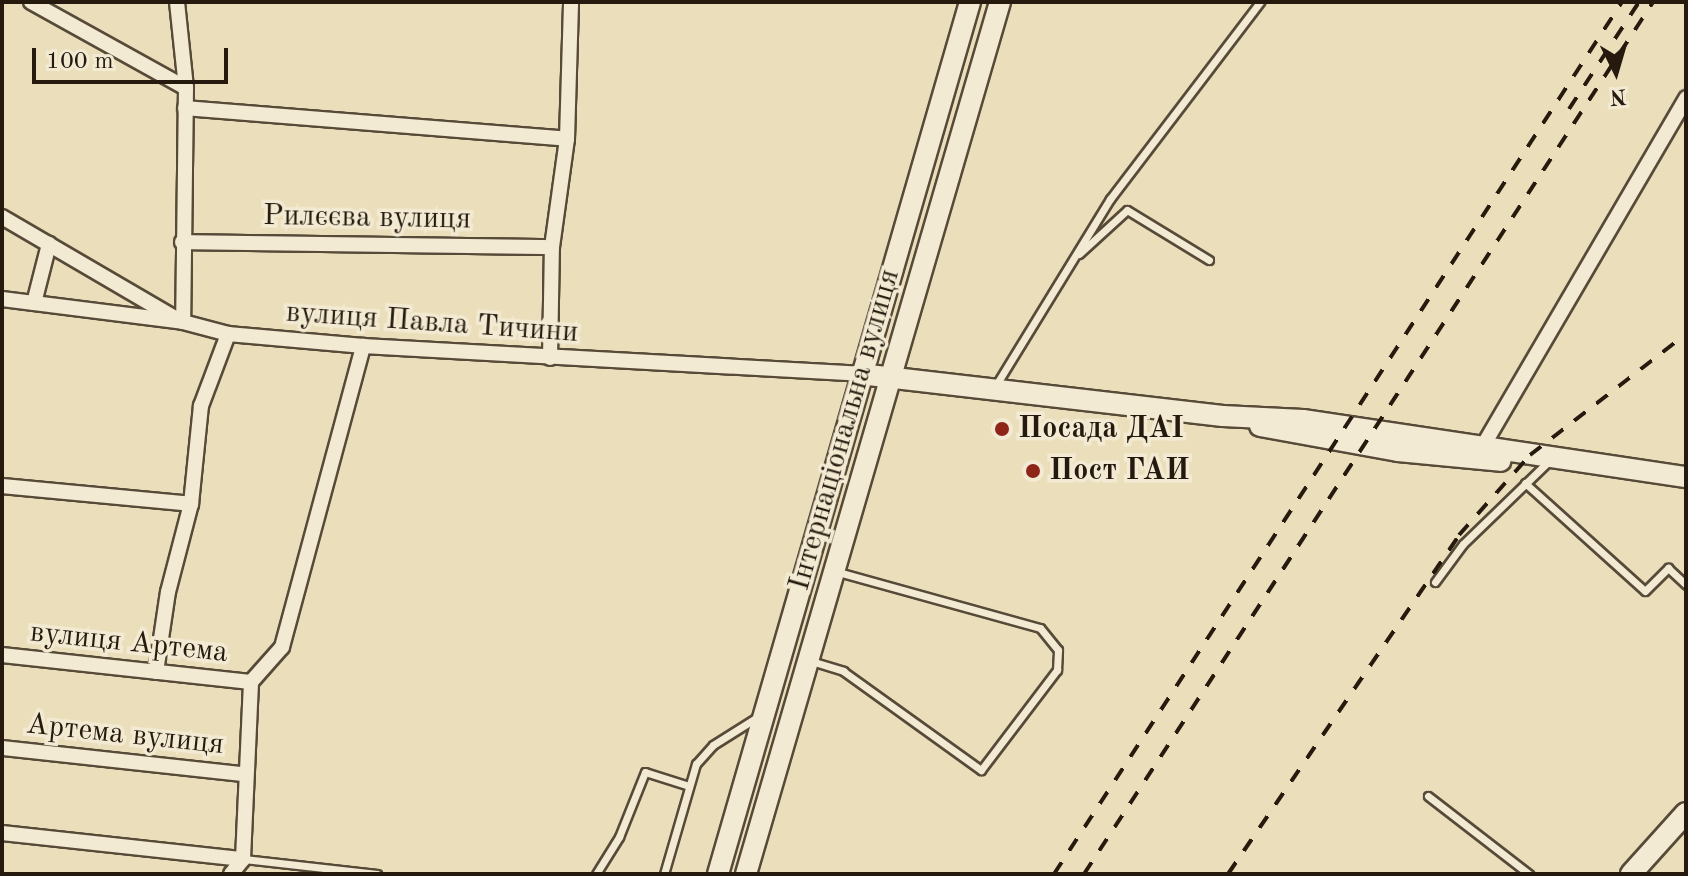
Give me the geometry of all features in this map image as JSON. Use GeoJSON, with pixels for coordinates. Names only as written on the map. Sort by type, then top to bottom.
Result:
{"type":"FeatureCollection","features":[{"type":"Feature","properties":{"kind":"main road","name":"Інтернаціональна вулиця"},"geometry":{"type":"LineString","coordinates":[[718,874],[970,2]]}},
{"type":"Feature","properties":{"kind":"main road","name":"Інтернаціональна вулиця"},"geometry":{"type":"LineString","coordinates":[[746,874],[893,380],[1000,2]]}},
{"type":"Feature","properties":{"kind":"main road"},"geometry":{"type":"LineString","coordinates":[[860,374],[1223,416],[1303,420],[1483,446],[1549,461],[1686,477]]}},
{"type":"Feature","properties":{"kind":"main road"},"geometry":{"type":"LineString","coordinates":[[1223,416],[1296,436],[1398,451],[1522,463],[1549,461]]}},
{"type":"Feature","properties":{"kind":"main road"},"geometry":{"type":"LineString","coordinates":[[1631,874],[1686,813]]}},
{"type":"Feature","properties":{"kind":"street"},"geometry":{"type":"LineString","coordinates":[[31,2],[186,88]]}},
{"type":"Feature","properties":{"kind":"street"},"geometry":{"type":"LineString","coordinates":[[177,2],[186,88],[183,322]]}},
{"type":"Feature","properties":{"kind":"street"},"geometry":{"type":"LineString","coordinates":[[550,358],[552,247],[567,139],[571,2]]}},
{"type":"Feature","properties":{"kind":"street"},"geometry":{"type":"LineString","coordinates":[[1483,446],[1686,98]]}},
{"type":"Feature","properties":{"kind":"street"},"geometry":{"type":"LineString","coordinates":[[185,108],[567,139]]}},
{"type":"Feature","properties":{"kind":"street"},"geometry":{"type":"LineString","coordinates":[[2,217],[183,322]]}},
{"type":"Feature","properties":{"kind":"street","name":"Рилєєва вулиця"},"geometry":{"type":"LineString","coordinates":[[182,242],[552,247]]}},
{"type":"Feature","properties":{"kind":"street"},"geometry":{"type":"LineString","coordinates":[[34,303],[49,244]]}},
{"type":"Feature","properties":{"kind":"street","name":"вулиця Павла Тичини"},"geometry":{"type":"LineString","coordinates":[[2,299],[183,322],[228,334],[363,346],[860,374]]}},
{"type":"Feature","properties":{"kind":"street"},"geometry":{"type":"LineString","coordinates":[[156,672],[168,592],[191,504],[201,406],[228,334]]}},
{"type":"Feature","properties":{"kind":"street"},"geometry":{"type":"LineString","coordinates":[[231,874],[243,859],[243,774],[251,682],[282,647],[363,346]]}},
{"type":"Feature","properties":{"kind":"street"},"geometry":{"type":"LineString","coordinates":[[2,486],[191,504]]}},
{"type":"Feature","properties":{"kind":"street","name":"вулиця Артема"},"geometry":{"type":"LineString","coordinates":[[2,655],[251,682]]}},
{"type":"Feature","properties":{"kind":"street","name":"Артема вулиця"},"geometry":{"type":"LineString","coordinates":[[2,748],[243,774]]}},
{"type":"Feature","properties":{"kind":"street"},"geometry":{"type":"LineString","coordinates":[[2,833],[243,859]]}},
{"type":"Feature","properties":{"kind":"lane"},"geometry":{"type":"LineString","coordinates":[[994,389],[1110,199],[1260,2]]}},
{"type":"Feature","properties":{"kind":"lane"},"geometry":{"type":"LineString","coordinates":[[1068,264],[1127,210],[1209,260]]}},
{"type":"Feature","properties":{"kind":"lane"},"geometry":{"type":"LineString","coordinates":[[1435,582],[1463,544],[1549,461]]}},
{"type":"Feature","properties":{"kind":"lane"},"geometry":{"type":"LineString","coordinates":[[1525,483],[1645,591],[1668,568],[1686,585]]}},
{"type":"Feature","properties":{"kind":"lane"},"geometry":{"type":"LineString","coordinates":[[1459,535],[1463,544]]}},
{"type":"Feature","properties":{"kind":"lane"},"geometry":{"type":"LineString","coordinates":[[809,661],[843,671],[981,770],[1057,670],[1058,650],[1040,628],[836,572]]}},
{"type":"Feature","properties":{"kind":"lane"},"geometry":{"type":"LineString","coordinates":[[664,874],[686,785],[713,745],[764,713]]}},
{"type":"Feature","properties":{"kind":"lane"},"geometry":{"type":"LineString","coordinates":[[596,874],[619,837],[645,772],[686,785]]}},
{"type":"Feature","properties":{"kind":"lane"},"geometry":{"type":"LineString","coordinates":[[1428,796],[1529,874]]}},
{"type":"Feature","properties":{"kind":"lane"},"geometry":{"type":"LineString","coordinates":[[243,859],[377,874]]}},
{"type":"Feature","properties":{"kind":"railway"},"geometry":{"type":"LineString","coordinates":[[1054,874],[1622,2]]}},
{"type":"Feature","properties":{"kind":"railway"},"geometry":{"type":"LineString","coordinates":[[1569,109],[1639,2]]}},
{"type":"Feature","properties":{"kind":"railway"},"geometry":{"type":"LineString","coordinates":[[1084,874],[1653,2]]}},
{"type":"Feature","properties":{"kind":"railway"},"geometry":{"type":"LineString","coordinates":[[1228,874],[1459,535],[1530,455],[1686,334]]}},
{"type":"Feature","properties":{"kind":"place","name":"Посада ДАІ"},"geometry":{"type":"Point","coordinates":[1002,429]}},
{"type":"Feature","properties":{"kind":"place","name":"Пост ГАИ"},"geometry":{"type":"Point","coordinates":[1033,471]}}]}
